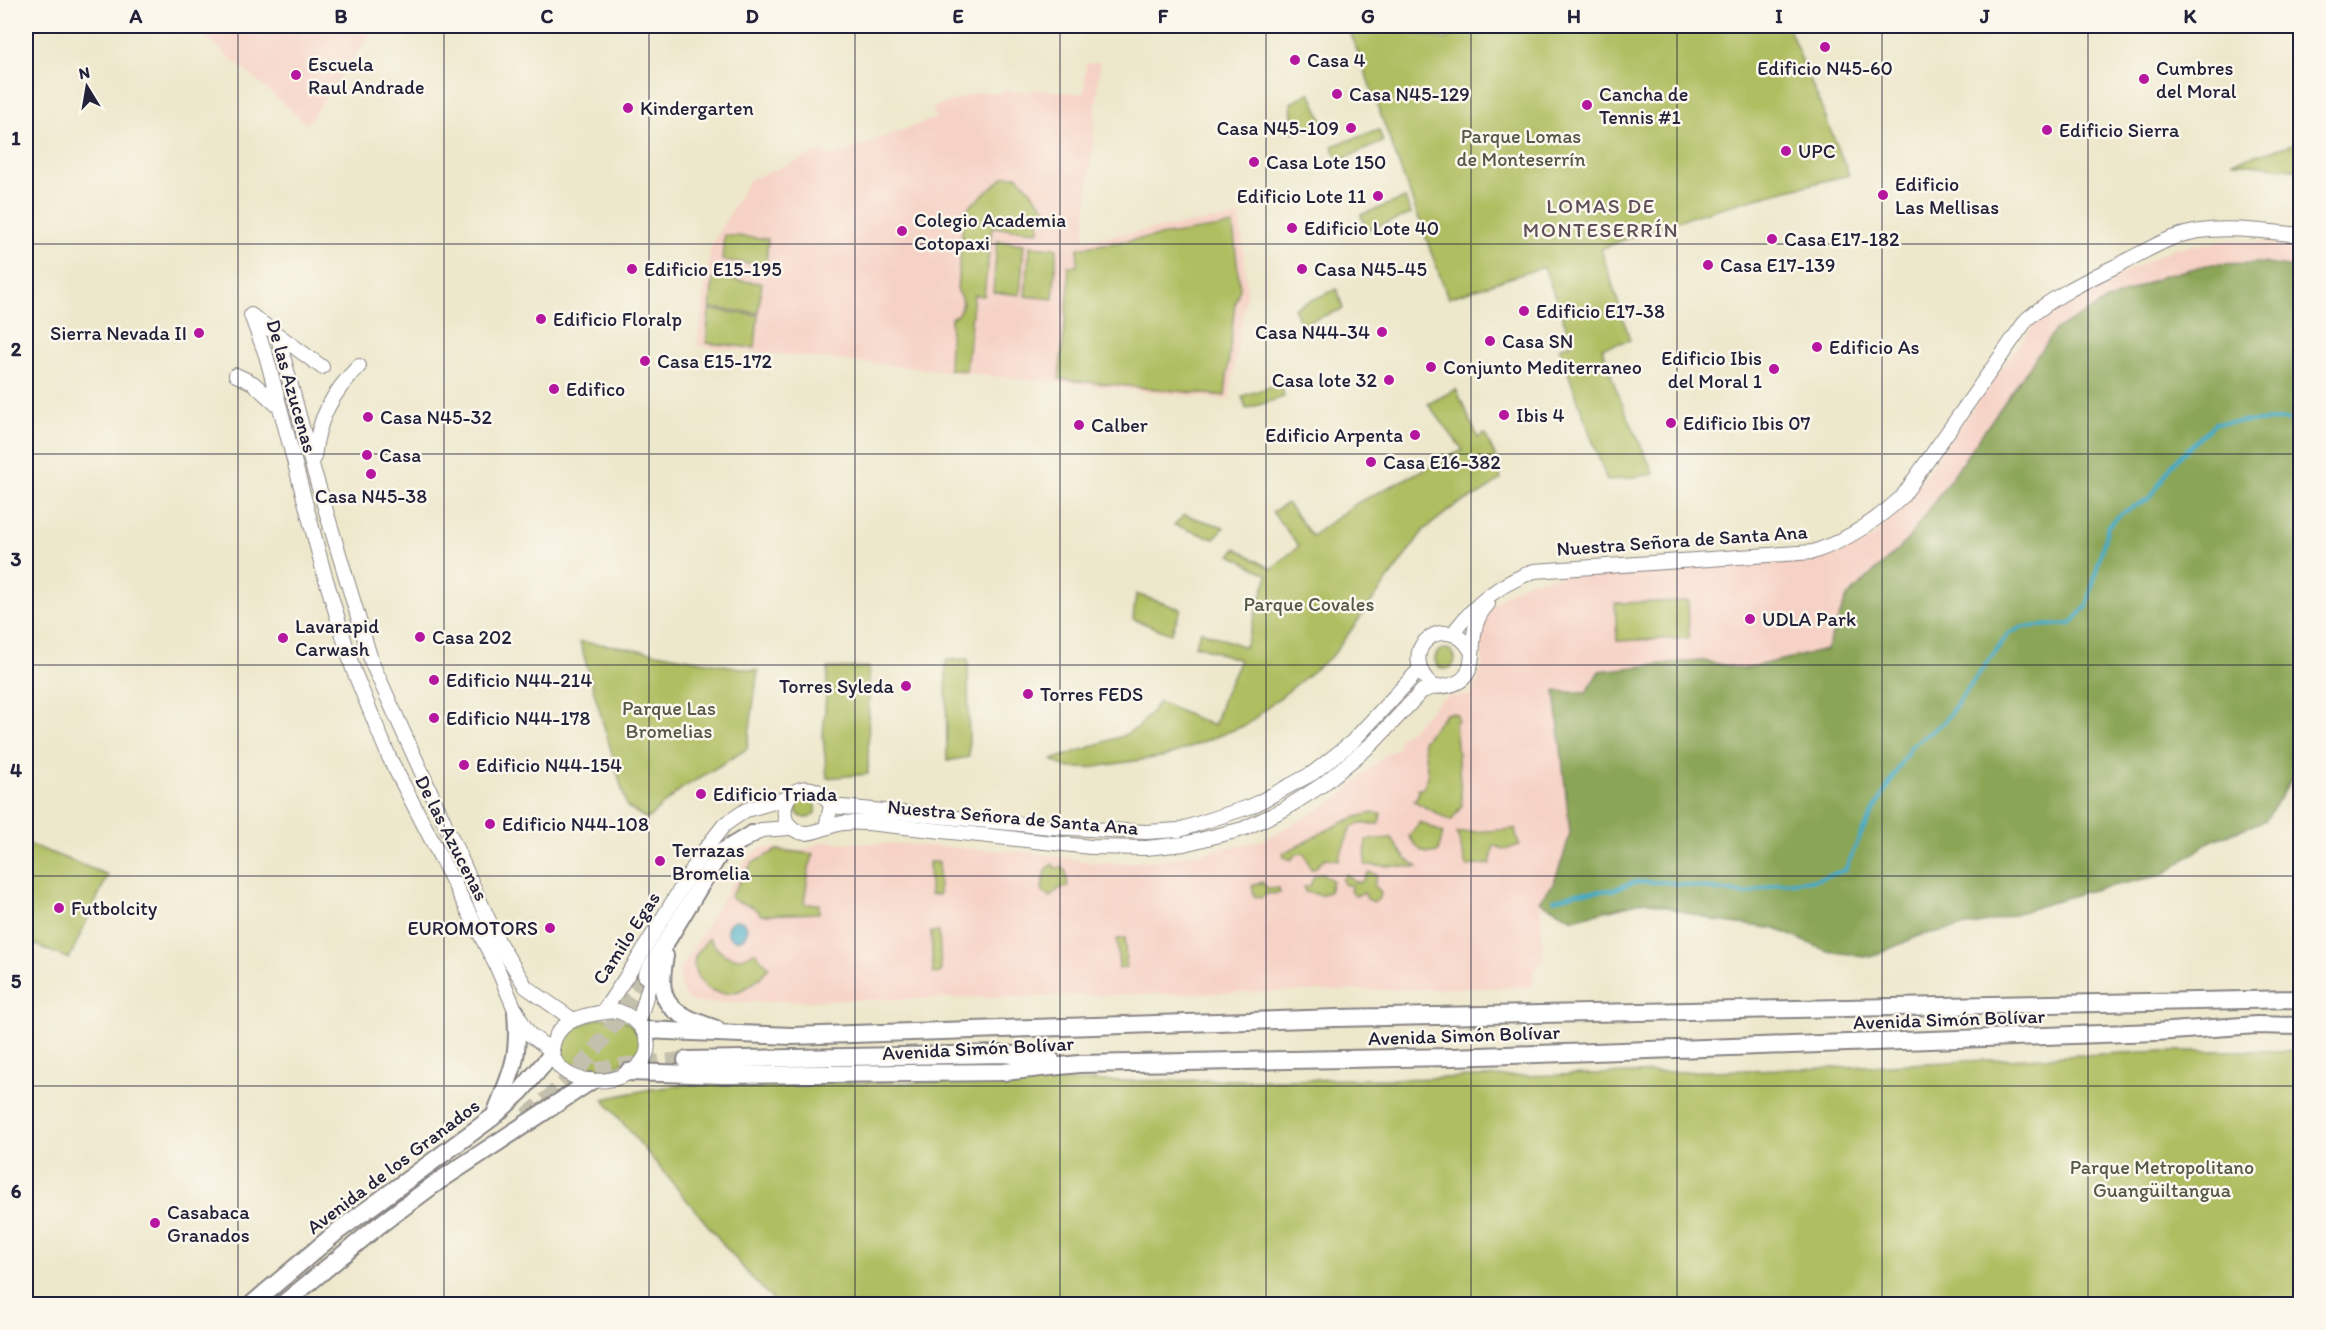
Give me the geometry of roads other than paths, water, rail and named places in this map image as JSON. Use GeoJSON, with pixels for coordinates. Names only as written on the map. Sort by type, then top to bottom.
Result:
{"type":"FeatureCollection","features":[{"type":"Feature","properties":{"kind":"main road"},"geometry":{"type":"LineString","coordinates":[[646,975],[720,853],[752,834]]}},
{"type":"Feature","properties":{"kind":"main road"},"geometry":{"type":"LineString","coordinates":[[665,956],[660,980],[665,999],[680,1016],[730,1035]]}},
{"type":"Feature","properties":{"kind":"main road","name":"Avenida Simón Bolívar"},"geometry":{"type":"LineString","coordinates":[[641,1026],[730,1035],[792,1036],[1128,1024],[1807,1007],[2301,999]]}},
{"type":"Feature","properties":{"kind":"main road"},"geometry":{"type":"LineString","coordinates":[[493,1118],[517,1059],[519,1040],[516,1012]]}},
{"type":"Feature","properties":{"kind":"main road","name":"Avenida Simón Bolívar"},"geometry":{"type":"LineString","coordinates":[[628,1072],[724,1075],[1004,1072],[1079,1064],[1452,1058],[2156,1032],[2257,1025],[2301,1026]]}},
{"type":"Feature","properties":{"kind":"main road","name":"Avenida de los Granados"},"geometry":{"type":"LineString","coordinates":[[252,1305],[338,1231],[493,1118],[520,1092],[552,1052]]}},
{"type":"Feature","properties":{"kind":"main road"},"geometry":{"type":"LineString","coordinates":[[686,1060],[1005,1054],[1079,1064]]}},
{"type":"Feature","properties":{"kind":"main road","name":"Avenida de los Granados"},"geometry":{"type":"LineString","coordinates":[[283,1305],[378,1226],[455,1170],[591,1081]]}},
{"type":"Feature","properties":{"kind":"main road"},"geometry":{"type":"LineString","coordinates":[[455,1170],[511,1127]]}},
{"type":"Feature","properties":{"kind":"street","name":"Nuestra Señora de Santa Ana"},"geometry":{"type":"LineString","coordinates":[[1453,633],[1482,598],[1534,571],[1813,552],[1837,544],[1881,516],[1902,497],[2027,320],[2049,302],[2157,245],[2187,234],[2233,230],[2301,235]]}},
{"type":"Feature","properties":{"kind":"street","name":"De las Azucenas"},"geometry":{"type":"LineString","coordinates":[[552,1052],[530,1034],[516,1012],[496,965],[389,757],[366,702],[324,573],[266,355],[250,315],[278,338],[313,468],[372,663],[465,871],[499,943],[526,987],[572,1020]]}},
{"type":"Feature","properties":{"kind":"street"},"geometry":{"type":"LineString","coordinates":[[278,338],[322,367]]}},
{"type":"Feature","properties":{"kind":"street"},"geometry":{"type":"LineString","coordinates":[[313,468],[316,437],[324,410],[339,386],[359,366]]}},
{"type":"Feature","properties":{"kind":"street"},"geometry":{"type":"LineString","coordinates":[[236,375],[254,383],[278,405]]}},
{"type":"Feature","properties":{"kind":"street","name":"Nuestra Señora de Santa Ana"},"geometry":{"type":"LineString","coordinates":[[1471,651],[1474,624],[1481,611],[1513,580]]}},
{"type":"Feature","properties":{"kind":"street"},"geometry":{"type":"LineString","coordinates":[[1453,633],[1461,637],[1471,651],[1472,660],[1466,676],[1452,686],[1434,687],[1419,670],[1418,656],[1426,639],[1434,634],[1453,633]]}},
{"type":"Feature","properties":{"kind":"street","name":"Nuestra Señora de Santa Ana"},"geometry":{"type":"LineString","coordinates":[[831,806],[1051,827],[1146,832],[1179,830],[1252,806],[1313,773],[1352,742],[1419,670]]}},
{"type":"Feature","properties":{"kind":"street","name":"Nuestra Señora de Santa Ana"},"geometry":{"type":"LineString","coordinates":[[826,827],[844,823],[868,823],[1103,848],[1146,848],[1184,844],[1243,829],[1283,810],[1322,785],[1373,743],[1422,691],[1434,687]]}},
{"type":"Feature","properties":{"kind":"street"},"geometry":{"type":"LineString","coordinates":[[752,834],[761,830],[790,828],[806,835],[826,827],[831,806],[822,793],[808,788],[793,792],[788,798],[783,813],[790,828]]}},
{"type":"Feature","properties":{"kind":"street","name":"Camilo Egas"},"geometry":{"type":"LineString","coordinates":[[603,1012],[703,852],[724,825],[746,810],[788,798]]}},
{"type":"Feature","properties":{"kind":"street","name":"Camilo Egas"},"geometry":{"type":"LineString","coordinates":[[641,1026],[652,976],[720,866],[736,847],[752,834]]}},
{"type":"Feature","properties":{"kind":"street"},"geometry":{"type":"LineString","coordinates":[[618,1011],[641,1026],[646,1052],[638,1066],[628,1072],[591,1081],[571,1077],[555,1064],[552,1052],[556,1032],[572,1020],[603,1012],[618,1011]]}},
{"type":"Feature","properties":{"kind":"water"},"geometry":{"type":"Polygon","coordinates":[[[737,920],[744,923],[747,930],[744,937],[737,940],[730,937],[727,930],[730,923],[737,920]]]}},
{"type":"Feature","properties":{"kind":"waterway"},"geometry":{"type":"LineString","coordinates":[[1554,900],[1576,893],[1612,890],[1634,882],[1666,882],[1745,894],[1777,884],[1819,879],[1845,870],[1863,830],[1911,746],[1943,723],[2008,634],[2023,627],[2071,624],[2087,606],[2108,526],[2122,513],[2150,498],[2173,463],[2215,423],[2300,419]]}},
{"type":"Feature","properties":{"kind":"tunnel"},"geometry":{"type":"LineString","coordinates":[[526,1116],[563,1085],[593,1052],[646,975]]}},
{"type":"Feature","properties":{"kind":"tunnel"},"geometry":{"type":"LineString","coordinates":[[572,1074],[626,1065],[686,1060]]}},
{"type":"Feature","properties":{"kind":"place","name":"Edificio N45-60"},"geometry":{"type":"Point","coordinates":[1825,47]}},
{"type":"Feature","properties":{"kind":"place","name":"Casa 4"},"geometry":{"type":"Point","coordinates":[1295,60]}},
{"type":"Feature","properties":{"kind":"place","name":"Escuela Raul Andrade"},"geometry":{"type":"Point","coordinates":[296,75]}},
{"type":"Feature","properties":{"kind":"place","name":"Cumbres del Moral"},"geometry":{"type":"Point","coordinates":[2144,79]}},
{"type":"Feature","properties":{"kind":"place","name":"Casa N45-129"},"geometry":{"type":"Point","coordinates":[1337,94]}},
{"type":"Feature","properties":{"kind":"place","name":"Cancha de Tennis #1"},"geometry":{"type":"Point","coordinates":[1587,105]}},
{"type":"Feature","properties":{"kind":"place","name":"Kindergarten"},"geometry":{"type":"Point","coordinates":[628,108]}},
{"type":"Feature","properties":{"kind":"place","name":"Casa N45-109"},"geometry":{"type":"Point","coordinates":[1351,128]}},
{"type":"Feature","properties":{"kind":"place","name":"Edificio Sierra"},"geometry":{"type":"Point","coordinates":[2047,130]}},
{"type":"Feature","properties":{"kind":"place","name":"UPC"},"geometry":{"type":"Point","coordinates":[1786,151]}},
{"type":"Feature","properties":{"kind":"place","name":"Casa Lote 150"},"geometry":{"type":"Point","coordinates":[1254,162]}},
{"type":"Feature","properties":{"kind":"place","name":"Edificio Las Mellisas"},"geometry":{"type":"Point","coordinates":[1883,195]}},
{"type":"Feature","properties":{"kind":"place","name":"Edificio Lote 11"},"geometry":{"type":"Point","coordinates":[1378,196]}},
{"type":"Feature","properties":{"kind":"place","name":"Edificio Lote 40"},"geometry":{"type":"Point","coordinates":[1292,228]}},
{"type":"Feature","properties":{"kind":"place","name":"Colegio Academia Cotopaxi"},"geometry":{"type":"Point","coordinates":[902,231]}},
{"type":"Feature","properties":{"kind":"place","name":"Casa E17-182"},"geometry":{"type":"Point","coordinates":[1772,239]}},
{"type":"Feature","properties":{"kind":"place","name":"Casa E17-139"},"geometry":{"type":"Point","coordinates":[1708,265]}},
{"type":"Feature","properties":{"kind":"place","name":"Edificio E15-195"},"geometry":{"type":"Point","coordinates":[632,269]}},
{"type":"Feature","properties":{"kind":"place","name":"Casa N45-45"},"geometry":{"type":"Point","coordinates":[1302,269]}},
{"type":"Feature","properties":{"kind":"place","name":"Edificio E17-38"},"geometry":{"type":"Point","coordinates":[1524,311]}},
{"type":"Feature","properties":{"kind":"place","name":"Edificio Floralp"},"geometry":{"type":"Point","coordinates":[541,319]}},
{"type":"Feature","properties":{"kind":"place","name":"Casa N44-34"},"geometry":{"type":"Point","coordinates":[1382,332]}},
{"type":"Feature","properties":{"kind":"place","name":"Sierra Nevada II"},"geometry":{"type":"Point","coordinates":[199,333]}},
{"type":"Feature","properties":{"kind":"place","name":"Casa SN"},"geometry":{"type":"Point","coordinates":[1490,341]}},
{"type":"Feature","properties":{"kind":"place","name":"Edificio As"},"geometry":{"type":"Point","coordinates":[1817,347]}},
{"type":"Feature","properties":{"kind":"place","name":"Casa E15-172"},"geometry":{"type":"Point","coordinates":[645,361]}},
{"type":"Feature","properties":{"kind":"place","name":"Conjunto Mediterraneo"},"geometry":{"type":"Point","coordinates":[1431,367]}},
{"type":"Feature","properties":{"kind":"place","name":"Edificio Ibis del Moral 1"},"geometry":{"type":"Point","coordinates":[1774,369]}},
{"type":"Feature","properties":{"kind":"place","name":"Casa lote 32"},"geometry":{"type":"Point","coordinates":[1389,380]}},
{"type":"Feature","properties":{"kind":"place","name":"Edifico"},"geometry":{"type":"Point","coordinates":[554,389]}},
{"type":"Feature","properties":{"kind":"place","name":"Ibis 4"},"geometry":{"type":"Point","coordinates":[1504,415]}},
{"type":"Feature","properties":{"kind":"place","name":"Casa N45-32"},"geometry":{"type":"Point","coordinates":[368,417]}},
{"type":"Feature","properties":{"kind":"place","name":"Edificio Ibis 07"},"geometry":{"type":"Point","coordinates":[1671,423]}},
{"type":"Feature","properties":{"kind":"place","name":"Calber"},"geometry":{"type":"Point","coordinates":[1079,425]}},
{"type":"Feature","properties":{"kind":"place","name":"Edificio Arpenta"},"geometry":{"type":"Point","coordinates":[1415,435]}},
{"type":"Feature","properties":{"kind":"place","name":"Casa"},"geometry":{"type":"Point","coordinates":[367,455]}},
{"type":"Feature","properties":{"kind":"place","name":"Casa E16-382"},"geometry":{"type":"Point","coordinates":[1371,462]}},
{"type":"Feature","properties":{"kind":"place","name":"Casa N45-38"},"geometry":{"type":"Point","coordinates":[371,474]}},
{"type":"Feature","properties":{"kind":"place","name":"UDLA Park"},"geometry":{"type":"Point","coordinates":[1750,619]}},
{"type":"Feature","properties":{"kind":"place","name":"Casa 202"},"geometry":{"type":"Point","coordinates":[420,637]}},
{"type":"Feature","properties":{"kind":"place","name":"Lavarapid Carwash"},"geometry":{"type":"Point","coordinates":[283,638]}},
{"type":"Feature","properties":{"kind":"place","name":"Edificio N44-214"},"geometry":{"type":"Point","coordinates":[434,680]}},
{"type":"Feature","properties":{"kind":"place","name":"Torres Syleda"},"geometry":{"type":"Point","coordinates":[906,686]}},
{"type":"Feature","properties":{"kind":"place","name":"Torres FEDS"},"geometry":{"type":"Point","coordinates":[1028,694]}},
{"type":"Feature","properties":{"kind":"place","name":"Edificio N44-178"},"geometry":{"type":"Point","coordinates":[434,718]}},
{"type":"Feature","properties":{"kind":"place","name":"Edificio N44-154"},"geometry":{"type":"Point","coordinates":[464,765]}},
{"type":"Feature","properties":{"kind":"place","name":"Edificio Triada"},"geometry":{"type":"Point","coordinates":[701,794]}},
{"type":"Feature","properties":{"kind":"place","name":"Edificio N44-108"},"geometry":{"type":"Point","coordinates":[490,824]}},
{"type":"Feature","properties":{"kind":"place","name":"Terrazas Bromelia"},"geometry":{"type":"Point","coordinates":[660,861]}},
{"type":"Feature","properties":{"kind":"place","name":"Futbolcity"},"geometry":{"type":"Point","coordinates":[59,908]}},
{"type":"Feature","properties":{"kind":"place","name":"EUROMOTORS"},"geometry":{"type":"Point","coordinates":[550,928]}},
{"type":"Feature","properties":{"kind":"place","name":"Casabaca Granados"},"geometry":{"type":"Point","coordinates":[155,1223]}},
{"type":"Feature","properties":{"kind":"district","name":"LOMAS DE MONTESERRÍN"},"geometry":{"type":"Point","coordinates":[1601,218]}},
{"type":"Feature","properties":{"kind":"park label","name":"Parque Lomas de Monteserrín"},"geometry":{"type":"Point","coordinates":[1521,148]}},
{"type":"Feature","properties":{"kind":"park label","name":"Parque Covales"},"geometry":{"type":"Point","coordinates":[1309,604]}},
{"type":"Feature","properties":{"kind":"park label","name":"Parque Las Bromelias"},"geometry":{"type":"Point","coordinates":[669,720]}},
{"type":"Feature","properties":{"kind":"park label","name":"Parque Metropolitano Guangüiltangua"},"geometry":{"type":"Point","coordinates":[2162,1178]}}]}
